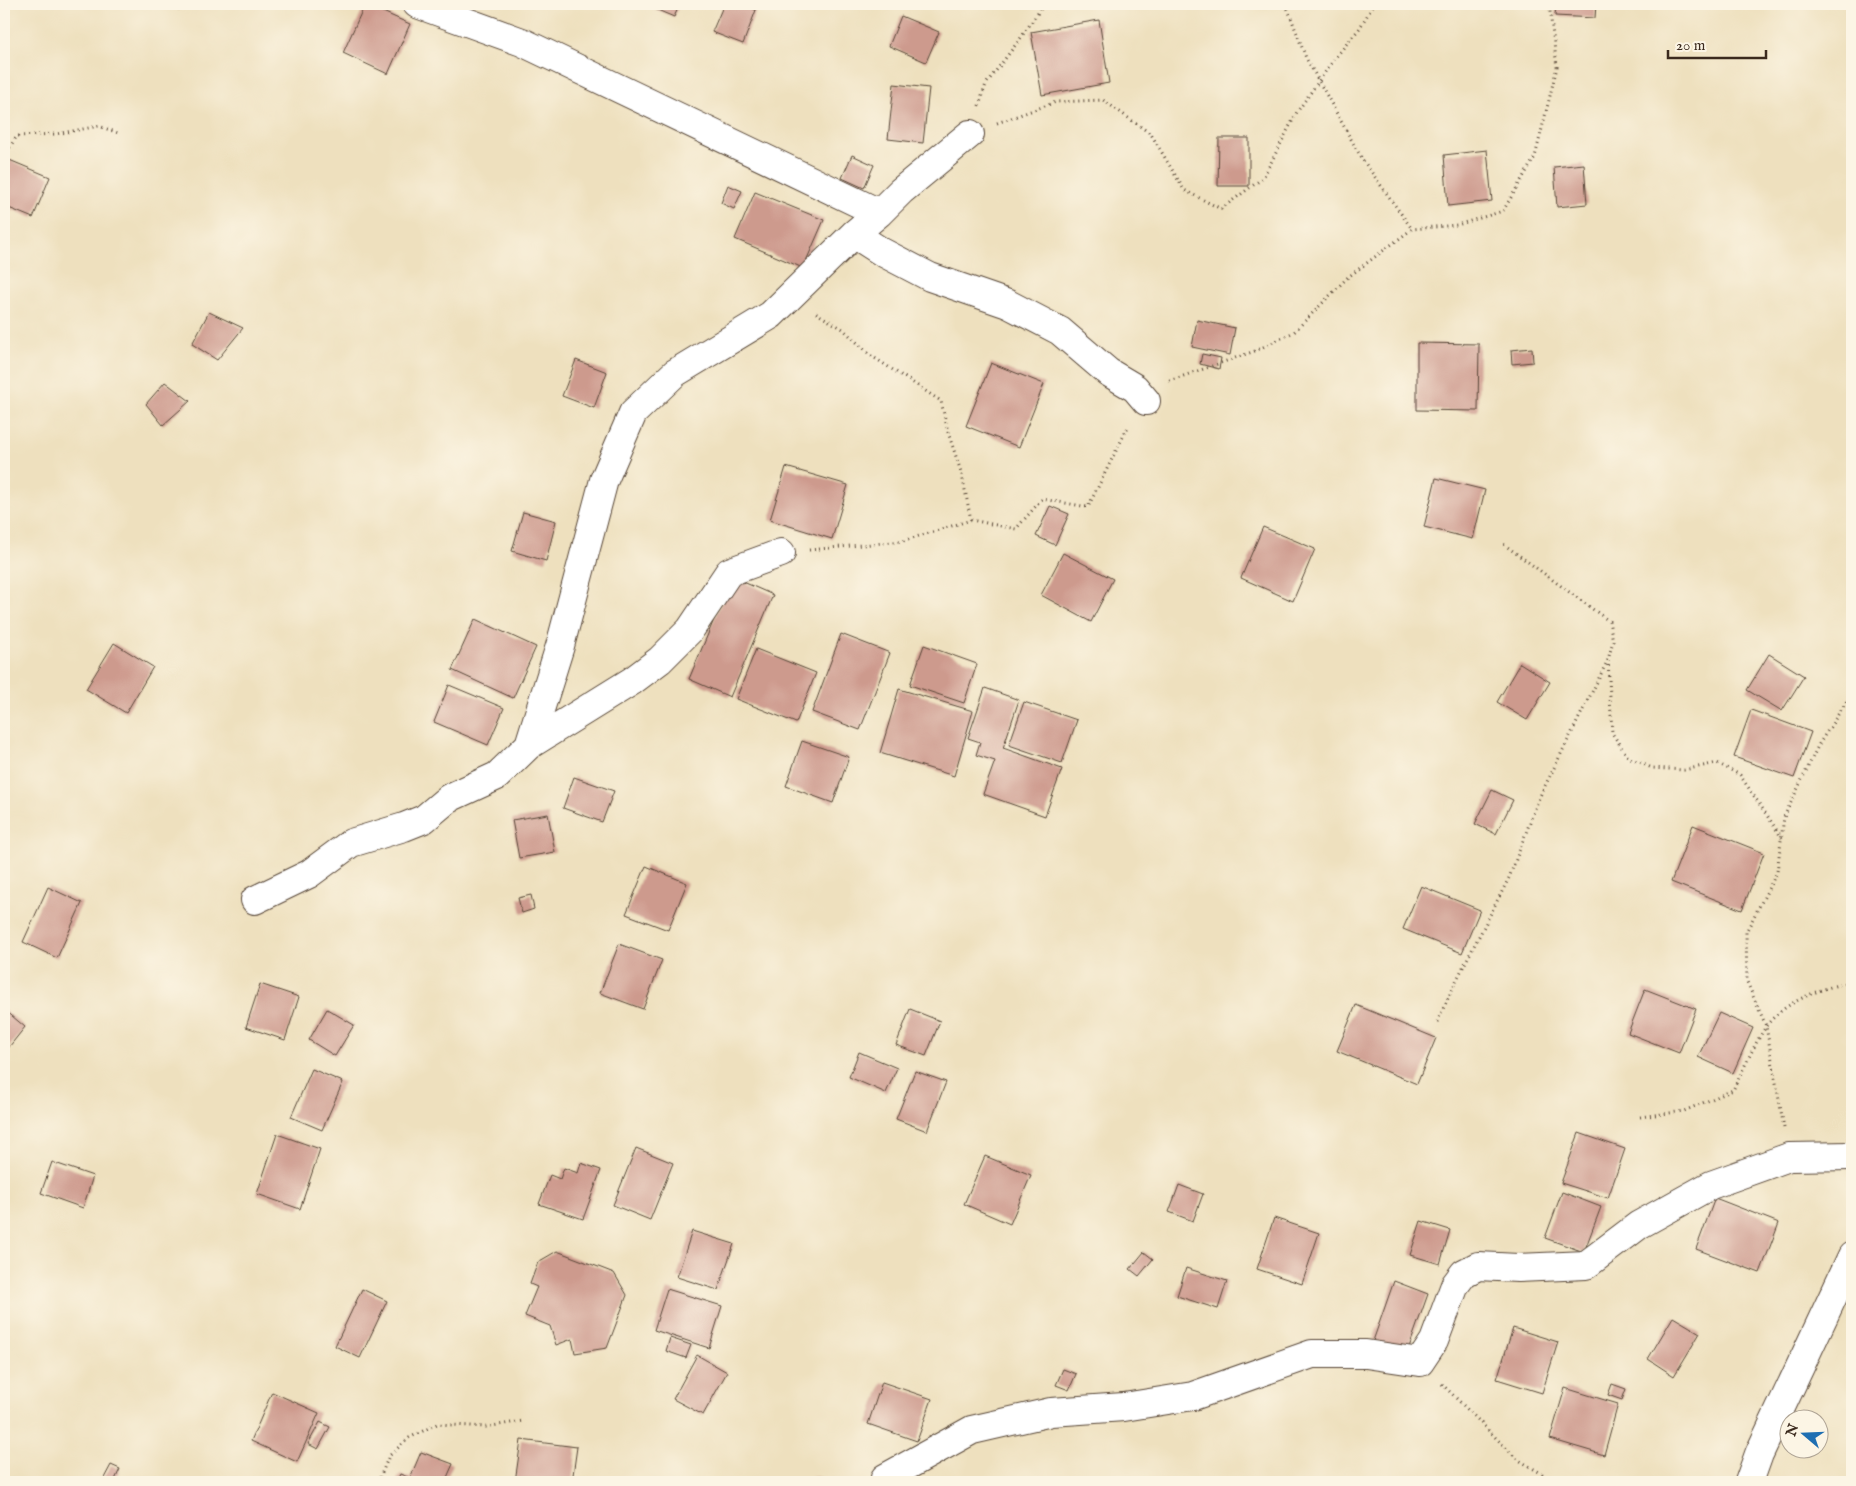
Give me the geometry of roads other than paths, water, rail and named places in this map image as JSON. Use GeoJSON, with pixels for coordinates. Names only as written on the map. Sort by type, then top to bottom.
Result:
{"type":"FeatureCollection","features":[{"type":"Feature","properties":{"kind":"street"},"geometry":{"type":"LineString","coordinates":[[418,4],[522,42],[879,213]]}},
{"type":"Feature","properties":{"kind":"street"},"geometry":{"type":"LineString","coordinates":[[529,745],[560,646],[604,480],[633,413],[675,373],[771,315],[901,191],[970,134]]}},
{"type":"Feature","properties":{"kind":"street"},"geometry":{"type":"LineString","coordinates":[[854,234],[882,252],[930,277],[1008,304],[1060,331],[1108,372],[1135,388],[1146,401]]}},
{"type":"Feature","properties":{"kind":"street"},"geometry":{"type":"LineString","coordinates":[[255,900],[309,874],[351,844],[424,819],[449,798],[497,776],[529,745],[632,681],[660,660],[690,630],[729,572],[781,552]]}},
{"type":"Feature","properties":{"kind":"street"},"geometry":{"type":"LineString","coordinates":[[885,1478],[972,1430],[1051,1412],[1124,1407],[1193,1396],[1312,1354],[1366,1354],[1420,1362],[1434,1342],[1454,1285],[1464,1273],[1471,1269],[1478,1266],[1518,1268],[1586,1265],[1639,1225],[1711,1184],[1789,1157],[1852,1156]]}},
{"type":"Feature","properties":{"kind":"street"},"geometry":{"type":"LineString","coordinates":[[1749,1482],[1759,1454],[1852,1256]]}}]}
